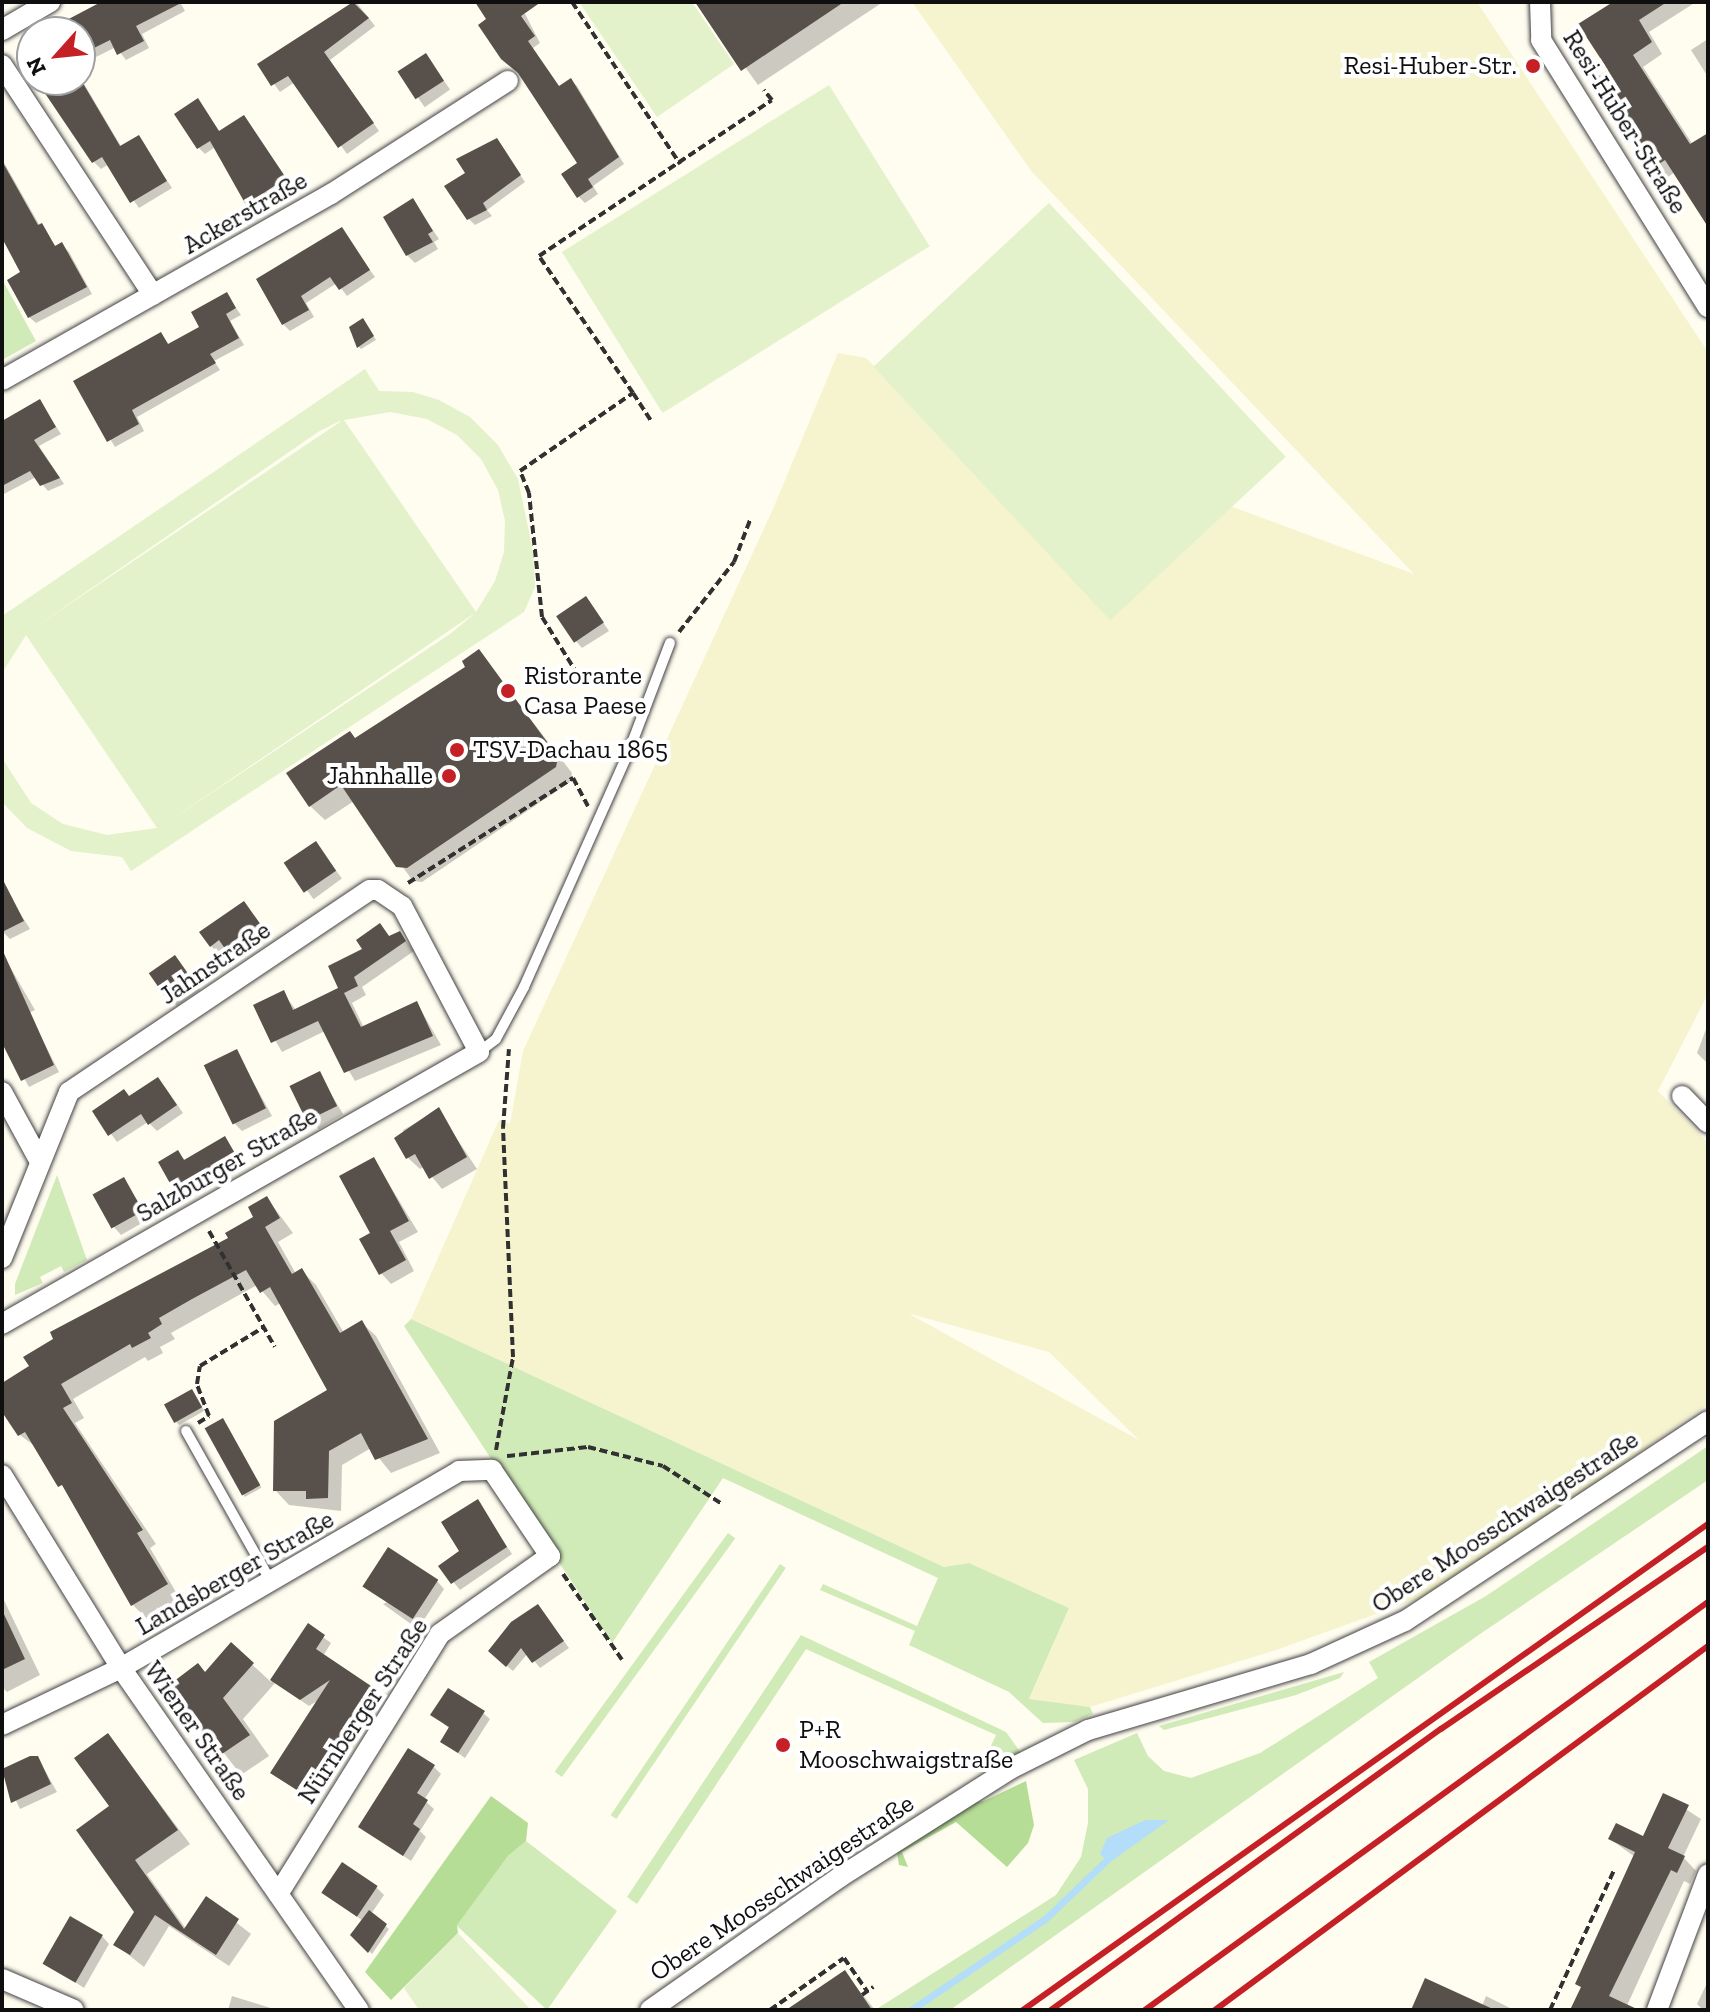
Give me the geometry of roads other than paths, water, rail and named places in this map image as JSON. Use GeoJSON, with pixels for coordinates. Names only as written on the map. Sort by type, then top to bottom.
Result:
{"type":"FeatureCollection","features":[{"type":"Feature","properties":{"kind":"street"},"geometry":{"type":"LineString","coordinates":[[2,30],[50,2]]}},
{"type":"Feature","properties":{"kind":"street","name":"Resi-Huber-Straße"},"geometry":{"type":"LineString","coordinates":[[1540,2],[1541,40],[1708,307]]}},
{"type":"Feature","properties":{"kind":"street"},"geometry":{"type":"LineString","coordinates":[[2,65],[153,295]]}},
{"type":"Feature","properties":{"kind":"street","name":"Ackerstraße"},"geometry":{"type":"LineString","coordinates":[[2,380],[354,179],[508,81]]}},
{"type":"Feature","properties":{"kind":"street","name":"Jahnstraße"},"geometry":{"type":"LineString","coordinates":[[2,1258],[69,1092],[370,890],[389,895],[414,921],[479,1052]]}},
{"type":"Feature","properties":{"kind":"street","name":"Salzburger Straße"},"geometry":{"type":"LineString","coordinates":[[2,1324],[479,1052]]}},
{"type":"Feature","properties":{"kind":"street"},"geometry":{"type":"LineString","coordinates":[[2,1092],[39,1160]]}},
{"type":"Feature","properties":{"kind":"street"},"geometry":{"type":"LineString","coordinates":[[1682,1096],[1708,1123]]}},
{"type":"Feature","properties":{"kind":"street","name":"Obere Moosschwaigestraße"},"geometry":{"type":"LineString","coordinates":[[650,2010],[840,1877],[1010,1769],[1088,1730],[1311,1664],[1405,1621],[1708,1421]]}},
{"type":"Feature","properties":{"kind":"street","name":"Landsberger Straße"},"geometry":{"type":"LineString","coordinates":[[2,1725],[121,1668],[459,1471],[492,1470],[550,1556]]}},
{"type":"Feature","properties":{"kind":"street","name":"Wiener Straße"},"geometry":{"type":"LineString","coordinates":[[2,1475],[121,1668],[359,2010]]}},
{"type":"Feature","properties":{"kind":"street","name":"Nürnberger Straße"},"geometry":{"type":"LineString","coordinates":[[278,1894],[440,1634],[550,1556]]}},
{"type":"Feature","properties":{"kind":"street"},"geometry":{"type":"LineString","coordinates":[[1657,2010],[1708,1874]]}},
{"type":"Feature","properties":{"kind":"street"},"geometry":{"type":"LineString","coordinates":[[2,1979],[74,2010]]}},
{"type":"Feature","properties":{"kind":"lane"},"geometry":{"type":"LineString","coordinates":[[479,1052],[503,1029],[597,823],[670,643]]}},
{"type":"Feature","properties":{"kind":"lane"},"geometry":{"type":"LineString","coordinates":[[186,1431],[271,1582]]}},
{"type":"Feature","properties":{"kind":"water"},"geometry":{"type":"Polygon","coordinates":[[[1145,1820],[1169,1820],[1109,1863],[1100,1854],[1107,1838],[1145,1820]]]}},
{"type":"Feature","properties":{"kind":"waterway"},"geometry":{"type":"LineString","coordinates":[[911,2010],[1045,1919],[1113,1854]]}},
{"type":"Feature","properties":{"kind":"railway"},"geometry":{"type":"LineString","coordinates":[[1023,2010],[1708,1524]]}},
{"type":"Feature","properties":{"kind":"railway"},"geometry":{"type":"LineString","coordinates":[[1051,2010],[1441,1729],[1708,1547]]}},
{"type":"Feature","properties":{"kind":"railway"},"geometry":{"type":"LineString","coordinates":[[1145,2010],[1708,1602]]}},
{"type":"Feature","properties":{"kind":"railway"},"geometry":{"type":"LineString","coordinates":[[1215,2010],[1708,1646]]}},
{"type":"Feature","properties":{"kind":"place","name":"Resi-Huber-Str."},"geometry":{"type":"Point","coordinates":[1533,66]}},
{"type":"Feature","properties":{"kind":"place","name":"Ristorante Casa Paese"},"geometry":{"type":"Point","coordinates":[508,691]}},
{"type":"Feature","properties":{"kind":"place","name":"TSV-Dachau 1865"},"geometry":{"type":"Point","coordinates":[457,750]}},
{"type":"Feature","properties":{"kind":"place","name":"Jahnhalle"},"geometry":{"type":"Point","coordinates":[449,776]}},
{"type":"Feature","properties":{"kind":"place","name":"P+R Mooschwaigstraße"},"geometry":{"type":"Point","coordinates":[783,1745]}}]}
